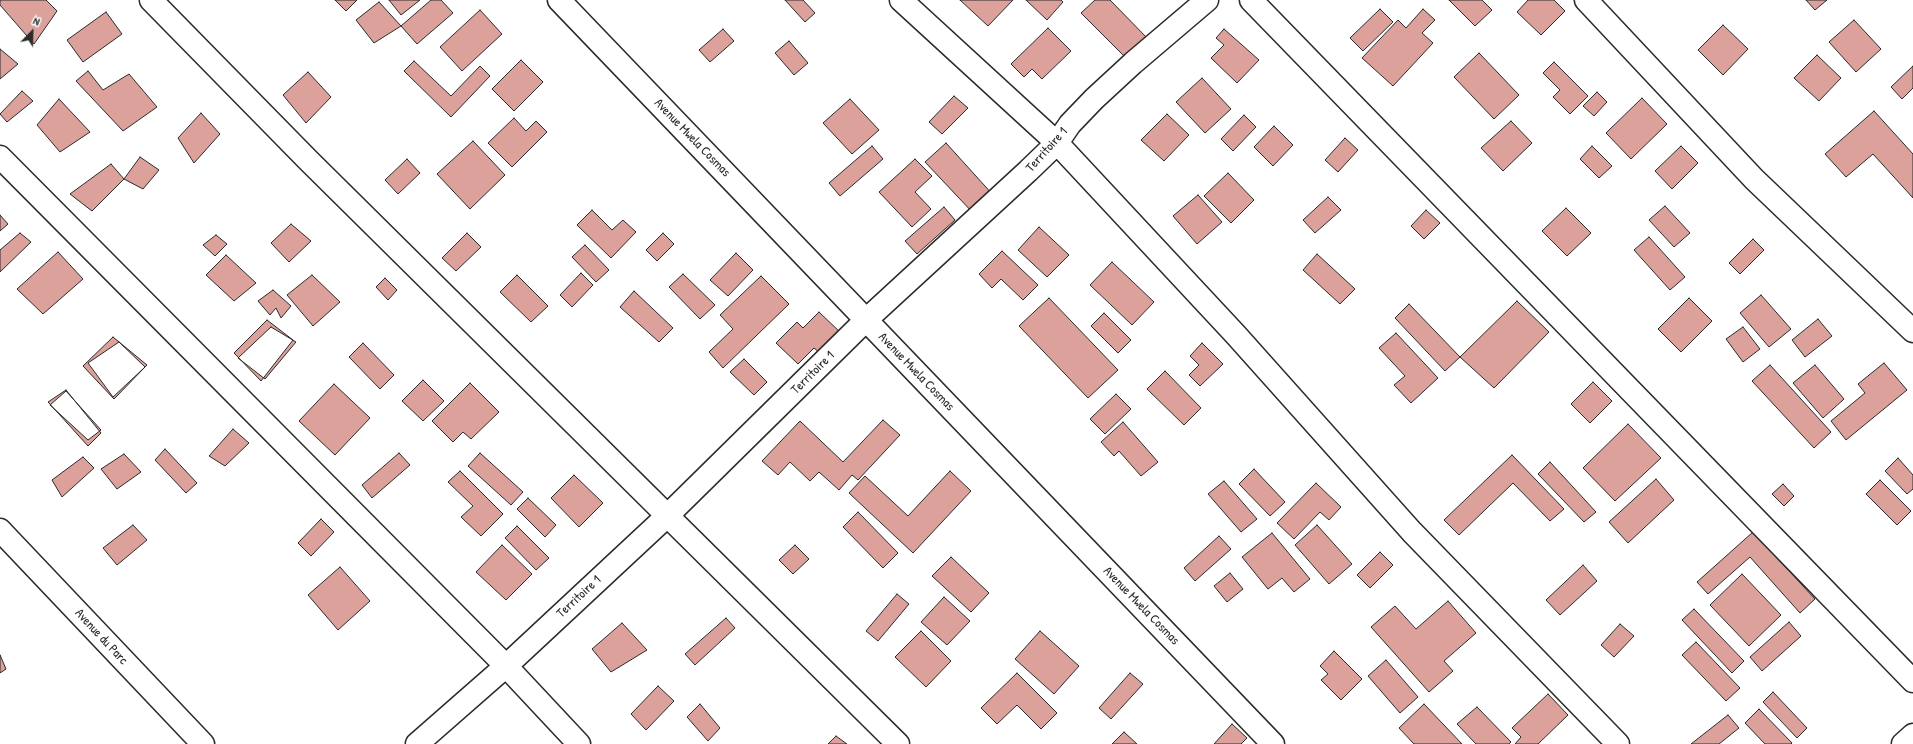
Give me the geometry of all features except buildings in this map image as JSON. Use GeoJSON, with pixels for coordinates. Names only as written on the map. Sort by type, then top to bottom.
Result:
{"type":"FeatureCollection","features":[{"type":"Feature","properties":{"kind":"street"},"geometry":{"type":"LineString","coordinates":[[151,0],[308,160],[898,744]]}},
{"type":"Feature","properties":{"kind":"street","name":"Avenue Mwela Cosmas"},"geometry":{"type":"LineString","coordinates":[[559,0],[1273,744]]}},
{"type":"Feature","properties":{"kind":"street"},"geometry":{"type":"LineString","coordinates":[[901,0],[1057,143],[1236,334],[1412,532],[1618,744]]}},
{"type":"Feature","properties":{"kind":"street","name":"Territoire 1"},"geometry":{"type":"LineString","coordinates":[[417,744],[506,666],[666,516],[866,320],[969,228],[1057,143],[1070,124],[1133,62],[1207,0]]}},
{"type":"Feature","properties":{"kind":"street"},"geometry":{"type":"LineString","coordinates":[[1251,0],[1913,681]]}},
{"type":"Feature","properties":{"kind":"street"},"geometry":{"type":"LineString","coordinates":[[1586,0],[1754,179],[1913,331]]}},
{"type":"Feature","properties":{"kind":"street"},"geometry":{"type":"LineString","coordinates":[[0,157],[506,666],[579,744]]}},
{"type":"Feature","properties":{"kind":"street","name":"Avenue du Parc"},"geometry":{"type":"LineString","coordinates":[[0,530],[203,744]]}},
{"type":"Feature","properties":{"kind":"street"},"geometry":{"type":"LineString","coordinates":[[1903,744],[1913,735]]}}]}
